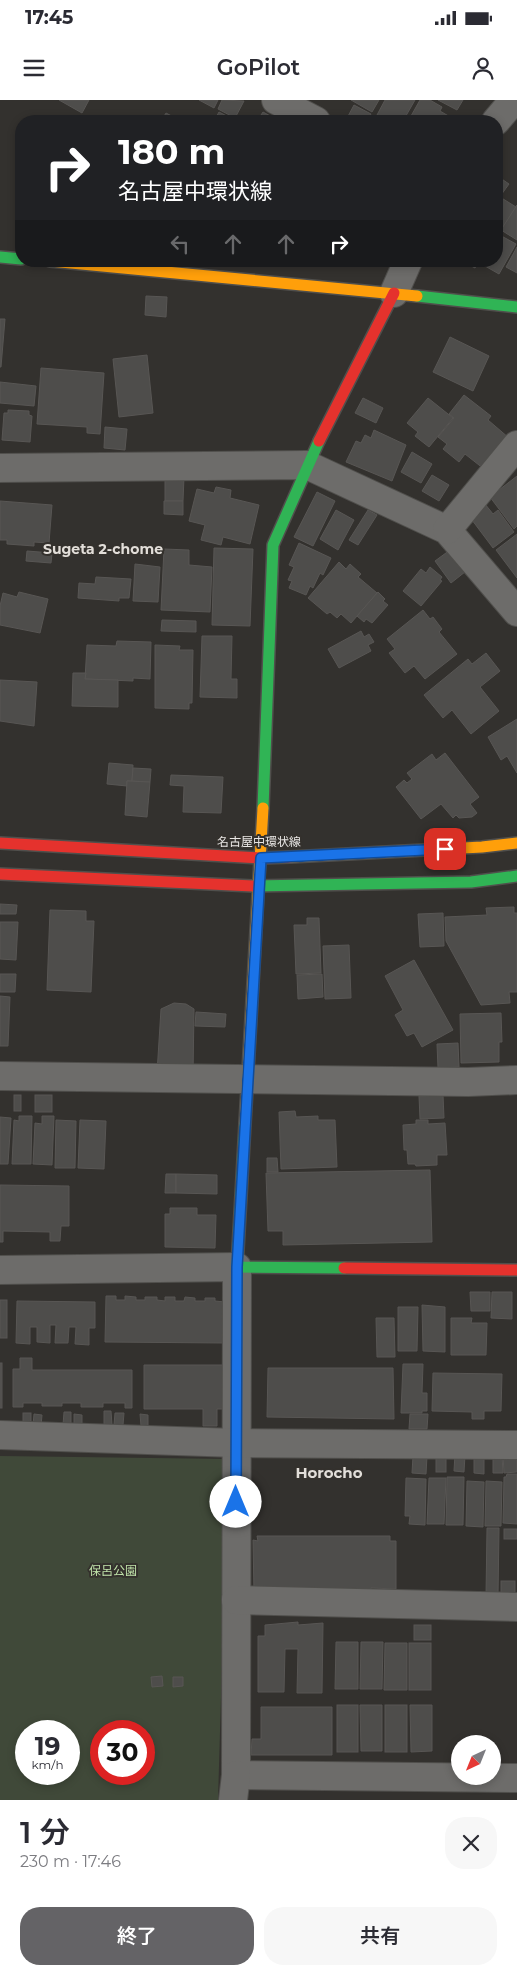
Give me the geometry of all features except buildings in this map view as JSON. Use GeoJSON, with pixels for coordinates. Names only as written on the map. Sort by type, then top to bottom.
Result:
{"type":"FeatureCollection","features":[{"type":"Feature","properties":{"kind":"street"},"geometry":{"type":"LineString","coordinates":[[276,100],[305,115]]}},
{"type":"Feature","properties":{"kind":"street"},"geometry":{"type":"LineString","coordinates":[[502,115],[514,100]]}},
{"type":"Feature","properties":{"kind":"street"},"geometry":{"type":"LineString","coordinates":[[0,257],[15,258]]}},
{"type":"Feature","properties":{"kind":"street"},"geometry":{"type":"LineString","coordinates":[[114,267],[394,293],[517,307]]}},
{"type":"Feature","properties":{"kind":"street"},"geometry":{"type":"LineString","coordinates":[[405,267],[307,465],[273,545],[260,886],[237,1267],[234,1787],[517,1778]]}},
{"type":"Feature","properties":{"kind":"street"},"geometry":{"type":"LineString","coordinates":[[446,530],[517,445]]}},
{"type":"Feature","properties":{"kind":"street"},"geometry":{"type":"LineString","coordinates":[[0,468],[307,465],[446,530],[514,605]]}},
{"type":"Feature","properties":{"kind":"street","name":"名古屋中環状線"},"geometry":{"type":"LineString","coordinates":[[0,843],[261,858],[482,847],[517,843]]}},
{"type":"Feature","properties":{"kind":"street"},"geometry":{"type":"LineString","coordinates":[[0,874],[260,886],[471,882],[517,876]]}},
{"type":"Feature","properties":{"kind":"street"},"geometry":{"type":"LineString","coordinates":[[0,1076],[468,1082],[517,1080]]}},
{"type":"Feature","properties":{"kind":"street"},"geometry":{"type":"LineString","coordinates":[[0,1270],[237,1267],[517,1270]]}},
{"type":"Feature","properties":{"kind":"street"},"geometry":{"type":"LineString","coordinates":[[0,1435],[236,1443],[517,1445]]}},
{"type":"Feature","properties":{"kind":"street"},"geometry":{"type":"LineString","coordinates":[[236,1600],[517,1607]]}},
{"type":"Feature","properties":{"kind":"green space","name":"保呂公園"},"geometry":{"type":"Polygon","coordinates":[[[0,1456],[228,1459],[218,1800],[0,1800],[0,1456]]]}},
{"type":"Feature","properties":{"kind":"traffic: fast"},"geometry":{"type":"LineString","coordinates":[[0,257],[15,258]]}},
{"type":"Feature","properties":{"kind":"traffic: fast"},"geometry":{"type":"LineString","coordinates":[[417,296],[517,307]]}},
{"type":"Feature","properties":{"kind":"traffic: fast"},"geometry":{"type":"LineString","coordinates":[[263,808],[273,545],[319,441]]}},
{"type":"Feature","properties":{"kind":"traffic: fast"},"geometry":{"type":"LineString","coordinates":[[253,886],[471,882],[517,876]]}},
{"type":"Feature","properties":{"kind":"traffic: fast"},"geometry":{"type":"LineString","coordinates":[[245,1124],[237,1267],[344,1268]]}},
{"type":"Feature","properties":{"kind":"traffic: slow"},"geometry":{"type":"LineString","coordinates":[[113,267],[417,296]]}},
{"type":"Feature","properties":{"kind":"traffic: slow"},"geometry":{"type":"LineString","coordinates":[[245,1124],[263,808]]}},
{"type":"Feature","properties":{"kind":"traffic: slow"},"geometry":{"type":"LineString","coordinates":[[290,857],[482,847],[517,843]]}},
{"type":"Feature","properties":{"kind":"traffic: jam"},"geometry":{"type":"LineString","coordinates":[[319,441],[394,293]]}},
{"type":"Feature","properties":{"kind":"traffic: jam"},"geometry":{"type":"LineString","coordinates":[[0,843],[261,858],[290,857]]}},
{"type":"Feature","properties":{"kind":"traffic: jam"},"geometry":{"type":"LineString","coordinates":[[0,874],[253,886]]}},
{"type":"Feature","properties":{"kind":"traffic: jam"},"geometry":{"type":"LineString","coordinates":[[344,1268],[517,1270]]}},
{"type":"Feature","properties":{"kind":"district","name":"Sugeta 2-chome"},"geometry":{"type":"Point","coordinates":[103,549]}},
{"type":"Feature","properties":{"kind":"district","name":"Horocho"},"geometry":{"type":"Point","coordinates":[329,1472]}},
{"type":"Feature","properties":{"kind":"route"},"geometry":{"type":"LineString","coordinates":[[236,1502],[237,1267],[261,858],[445,849]]}}]}
